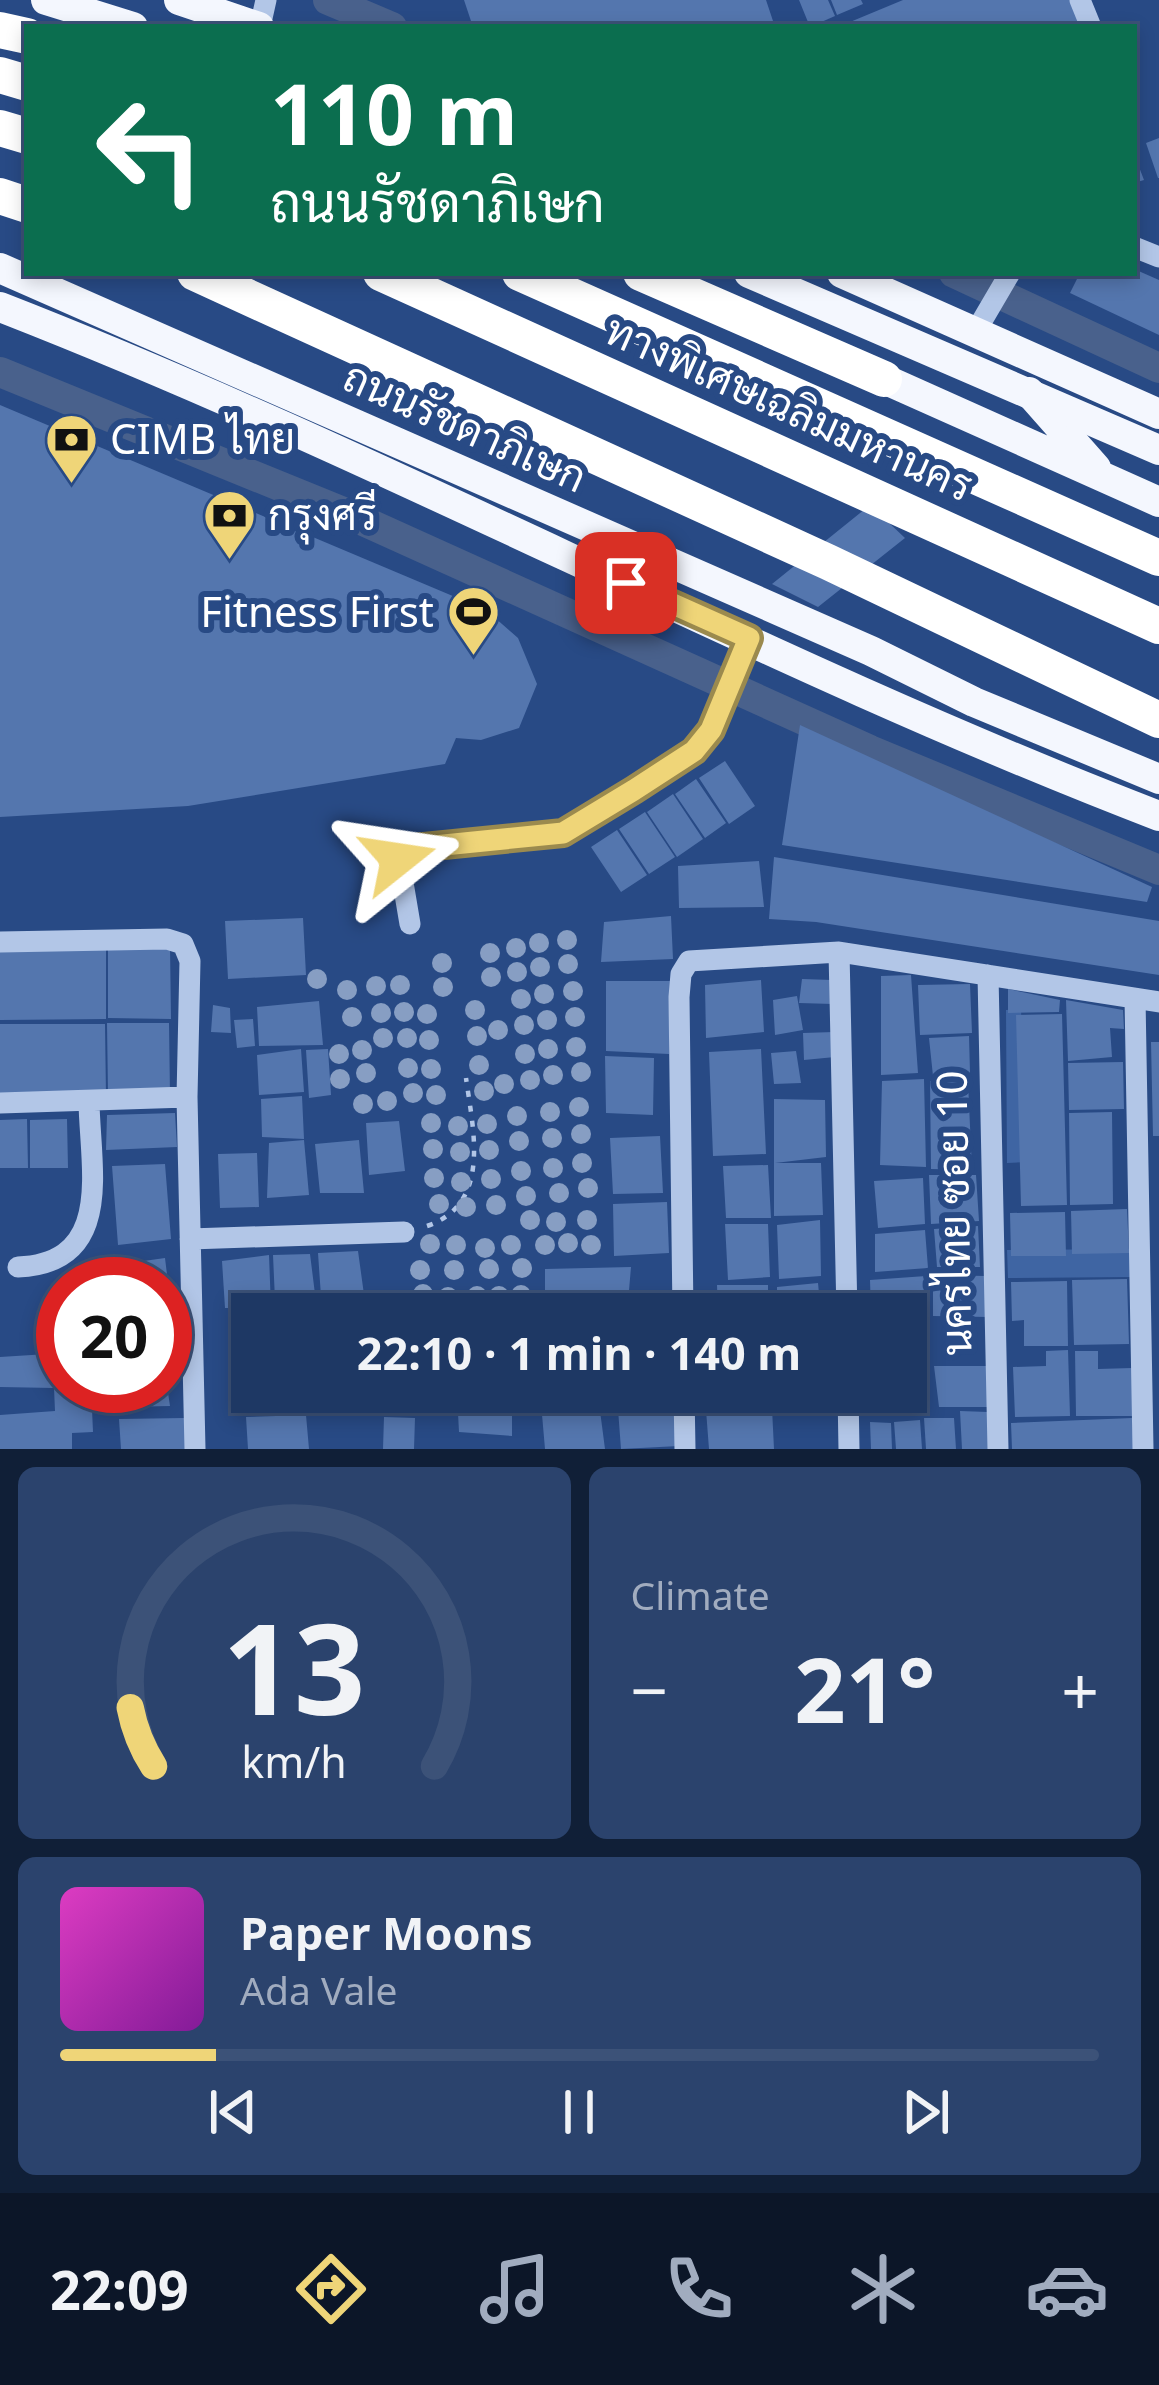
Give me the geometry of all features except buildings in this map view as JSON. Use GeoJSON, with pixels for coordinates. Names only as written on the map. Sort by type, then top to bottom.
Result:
{"type":"FeatureCollection","features":[{"type":"Feature","properties":{"kind":"highway"},"geometry":{"type":"LineString","coordinates":[[202,276],[828,562],[1159,720]]}},
{"type":"Feature","properties":{"kind":"highway","name":"ทางพิเศษเฉลิมมหานคร"},"geometry":{"type":"LineString","coordinates":[[389,276],[1159,626]]}},
{"type":"Feature","properties":{"kind":"highway","name":"ทางพิเศษเฉลิมมหานคร"},"geometry":{"type":"LineString","coordinates":[[527,276],[1159,559]]}},
{"type":"Feature","properties":{"kind":"highway"},"geometry":{"type":"LineString","coordinates":[[648,276],[884,380]]}},
{"type":"Feature","properties":{"kind":"main road"},"geometry":{"type":"LineString","coordinates":[[46,0],[123,24]]}},
{"type":"Feature","properties":{"kind":"main road"},"geometry":{"type":"LineString","coordinates":[[179,0],[250,24]]}},
{"type":"Feature","properties":{"kind":"main road","name":"ถนนรัชดาภิเษก"},"geometry":{"type":"LineString","coordinates":[[12,273],[871,651],[974,702],[1159,778]]}},
{"type":"Feature","properties":{"kind":"main road"},"geometry":{"type":"LineString","coordinates":[[756,276],[1159,450]]}},
{"type":"Feature","properties":{"kind":"main road"},"geometry":{"type":"LineString","coordinates":[[849,276],[1159,414]]}},
{"type":"Feature","properties":{"kind":"main road","name":"ถนนรัชดาภิเษก"},"geometry":{"type":"LineString","coordinates":[[0,308],[1004,752],[1159,816]]}},
{"type":"Feature","properties":{"kind":"main road"},"geometry":{"type":"LineString","coordinates":[[976,332],[1104,477]]}},
{"type":"Feature","properties":{"kind":"main road"},"geometry":{"type":"LineString","coordinates":[[884,380],[1159,502]]}},
{"type":"Feature","properties":{"kind":"street"},"geometry":{"type":"LineString","coordinates":[[976,332],[1008,276]]}},
{"type":"Feature","properties":{"kind":"street"},"geometry":{"type":"LineString","coordinates":[[410,924],[398,859],[404,849],[563,833],[694,751],[711,730],[749,638]]}},
{"type":"Feature","properties":{"kind":"street"},"geometry":{"type":"LineString","coordinates":[[0,942],[167,939],[184,944],[190,961],[195,1449]]}},
{"type":"Feature","properties":{"kind":"street"},"geometry":{"type":"LineString","coordinates":[[839,952],[847,1293]]}},
{"type":"Feature","properties":{"kind":"street"},"geometry":{"type":"LineString","coordinates":[[683,1293],[679,997],[681,974],[689,961],[839,952],[1159,1002]]}},
{"type":"Feature","properties":{"kind":"street","name":"นครไทย ซอย 10"},"geometry":{"type":"LineString","coordinates":[[988,975],[998,1449]]}},
{"type":"Feature","properties":{"kind":"street"},"geometry":{"type":"LineString","coordinates":[[1135,998],[1143,1449]]}},
{"type":"Feature","properties":{"kind":"street"},"geometry":{"type":"LineString","coordinates":[[0,1102],[188,1097]]}},
{"type":"Feature","properties":{"kind":"street"},"geometry":{"type":"LineString","coordinates":[[17,1268],[37,1267],[68,1249],[94,1212],[89,1102]]}},
{"type":"Feature","properties":{"kind":"street"},"geometry":{"type":"LineString","coordinates":[[190,1239],[404,1232]]}},
{"type":"Feature","properties":{"kind":"street"},"geometry":{"type":"LineString","coordinates":[[685,1413],[685,1449]]}},
{"type":"Feature","properties":{"kind":"street"},"geometry":{"type":"LineString","coordinates":[[848,1413],[849,1449]]}},
{"type":"Feature","properties":{"kind":"path"},"geometry":{"type":"LineString","coordinates":[[404,1232],[447,1218],[472,1180],[476,1159],[466,1078]]}},
{"type":"Feature","properties":{"kind":"shaded area"},"geometry":{"type":"Polygon","coordinates":[[[1021,1009],[1027,1162],[1007,1163],[1006,1010],[1021,1009]]]}},
{"type":"Feature","properties":{"kind":"shaded area"},"geometry":{"type":"Polygon","coordinates":[[[1130,1249],[1131,1277],[1008,1278],[1007,1250],[1130,1249]]]}},
{"type":"Feature","properties":{"kind":"waterway"},"geometry":{"type":"LineString","coordinates":[[328,0],[385,24]]}},
{"type":"Feature","properties":{"kind":"waterway"},"geometry":{"type":"LineString","coordinates":[[960,276],[1159,368]]}},
{"type":"Feature","properties":{"kind":"waterway"},"geometry":{"type":"LineString","coordinates":[[0,372],[348,514],[870,750],[1159,870]]}},
{"type":"Feature","properties":{"kind":"place","name":"CIMB ไทย"},"geometry":{"type":"Point","coordinates":[71,485]}},
{"type":"Feature","properties":{"kind":"place","name":"กรุงศรี"},"geometry":{"type":"Point","coordinates":[229,561]}},
{"type":"Feature","properties":{"kind":"place","name":"Fitness First"},"geometry":{"type":"Point","coordinates":[473,658]}},
{"type":"Feature","properties":{"kind":"route"},"geometry":{"type":"LineString","coordinates":[[398,859],[404,849],[563,833],[694,751],[711,730],[749,638],[626,583]]}}]}
